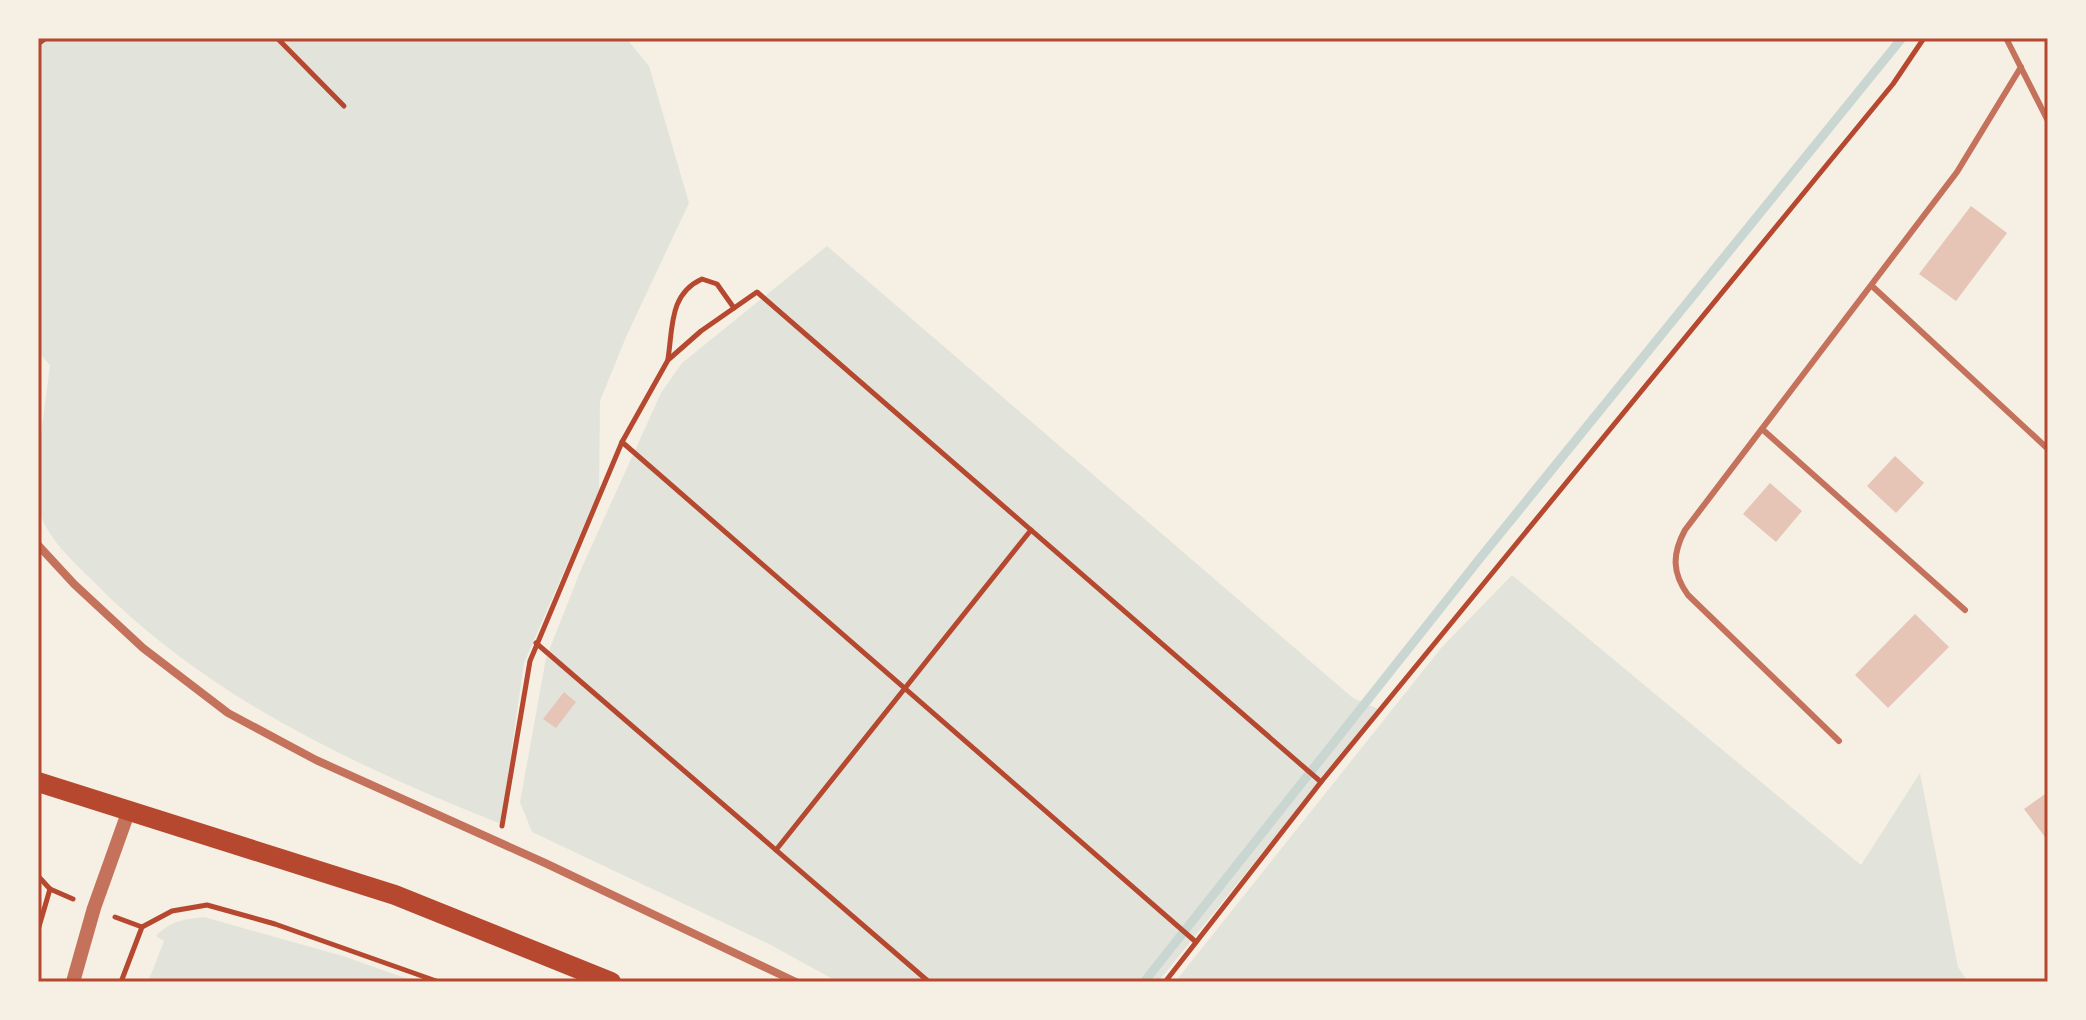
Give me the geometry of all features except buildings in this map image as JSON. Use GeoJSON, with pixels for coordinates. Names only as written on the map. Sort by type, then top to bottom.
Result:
{"type":"FeatureCollection","features":[{"type":"Feature","properties":{"kind":"main road"},"geometry":{"type":"LineString","coordinates":[[38,782],[395,895],[611,982]]}},
{"type":"Feature","properties":{"kind":"street"},"geometry":{"type":"LineString","coordinates":[[38,545],[74,584],[143,648],[228,713],[316,760],[796,982]]}},
{"type":"Feature","properties":{"kind":"street"},"geometry":{"type":"LineString","coordinates":[[73,982],[94,908],[129,810]]}},
{"type":"Feature","properties":{"kind":"lane"},"geometry":{"type":"LineString","coordinates":[[2006,38],[2048,121]]}},
{"type":"Feature","properties":{"kind":"lane"},"geometry":{"type":"LineString","coordinates":[[1839,741],[1688,595],[1677,581],[1677,546],[1685,530],[1957,172],[2021,67]]}},
{"type":"Feature","properties":{"kind":"lane"},"geometry":{"type":"LineString","coordinates":[[1872,286],[2048,449]]}},
{"type":"Feature","properties":{"kind":"lane"},"geometry":{"type":"LineString","coordinates":[[1762,429],[1965,610]]}},
{"type":"Feature","properties":{"kind":"path"},"geometry":{"type":"LineString","coordinates":[[38,44],[46,38]]}},
{"type":"Feature","properties":{"kind":"path"},"geometry":{"type":"LineString","coordinates":[[277,38],[344,106]]}},
{"type":"Feature","properties":{"kind":"path"},"geometry":{"type":"LineString","coordinates":[[1165,982],[1321,782],[1893,84],[1924,38]]}},
{"type":"Feature","properties":{"kind":"path"},"geometry":{"type":"LineString","coordinates":[[668,360],[677,299],[688,286],[702,279],[717,284],[734,308]]}},
{"type":"Feature","properties":{"kind":"path"},"geometry":{"type":"LineString","coordinates":[[499,843],[530,661],[622,442],[668,360],[701,331],[757,292],[1321,782]]}},
{"type":"Feature","properties":{"kind":"path"},"geometry":{"type":"LineString","coordinates":[[622,442],[1196,942]]}},
{"type":"Feature","properties":{"kind":"path"},"geometry":{"type":"LineString","coordinates":[[776,850],[1031,530]]}},
{"type":"Feature","properties":{"kind":"path"},"geometry":{"type":"LineString","coordinates":[[536,643],[929,982]]}},
{"type":"Feature","properties":{"kind":"path"},"geometry":{"type":"LineString","coordinates":[[38,876],[50,889],[142,927]]}},
{"type":"Feature","properties":{"kind":"path"},"geometry":{"type":"LineString","coordinates":[[38,930],[50,889]]}},
{"type":"Feature","properties":{"kind":"path"},"geometry":{"type":"LineString","coordinates":[[121,982],[142,927],[172,911],[207,905],[275,924],[439,982]]}},
{"type":"Feature","properties":{"kind":"shaded area"},"geometry":{"type":"Polygon","coordinates":[[[38,38],[626,38],[649,66],[689,203],[626,337],[600,401],[599,491],[524,663],[501,824],[337,752],[233,693],[184,660],[137,622],[69,557],[48,531],[38,501],[40,441],[50,365],[38,352],[38,38]]]}},
{"type":"Feature","properties":{"kind":"shaded area"},"geometry":{"type":"Polygon","coordinates":[[[827,246],[1353,698],[1378,709],[1158,982],[838,982],[769,944],[532,832],[520,802],[546,658],[582,567],[661,393],[682,363],[827,246]]]}},
{"type":"Feature","properties":{"kind":"shaded area"},"geometry":{"type":"Polygon","coordinates":[[[1512,575],[1861,865],[1920,773],[1958,967],[1968,982],[1175,982],[1442,647],[1512,575]]]}},
{"type":"Feature","properties":{"kind":"shaded area"},"geometry":{"type":"Polygon","coordinates":[[[204,917],[346,957],[416,982],[148,982],[164,941],[156,936],[178,922],[204,917]]]}},
{"type":"Feature","properties":{"kind":"waterway"},"geometry":{"type":"LineString","coordinates":[[1144,982],[1481,557],[1902,38]]}}]}
